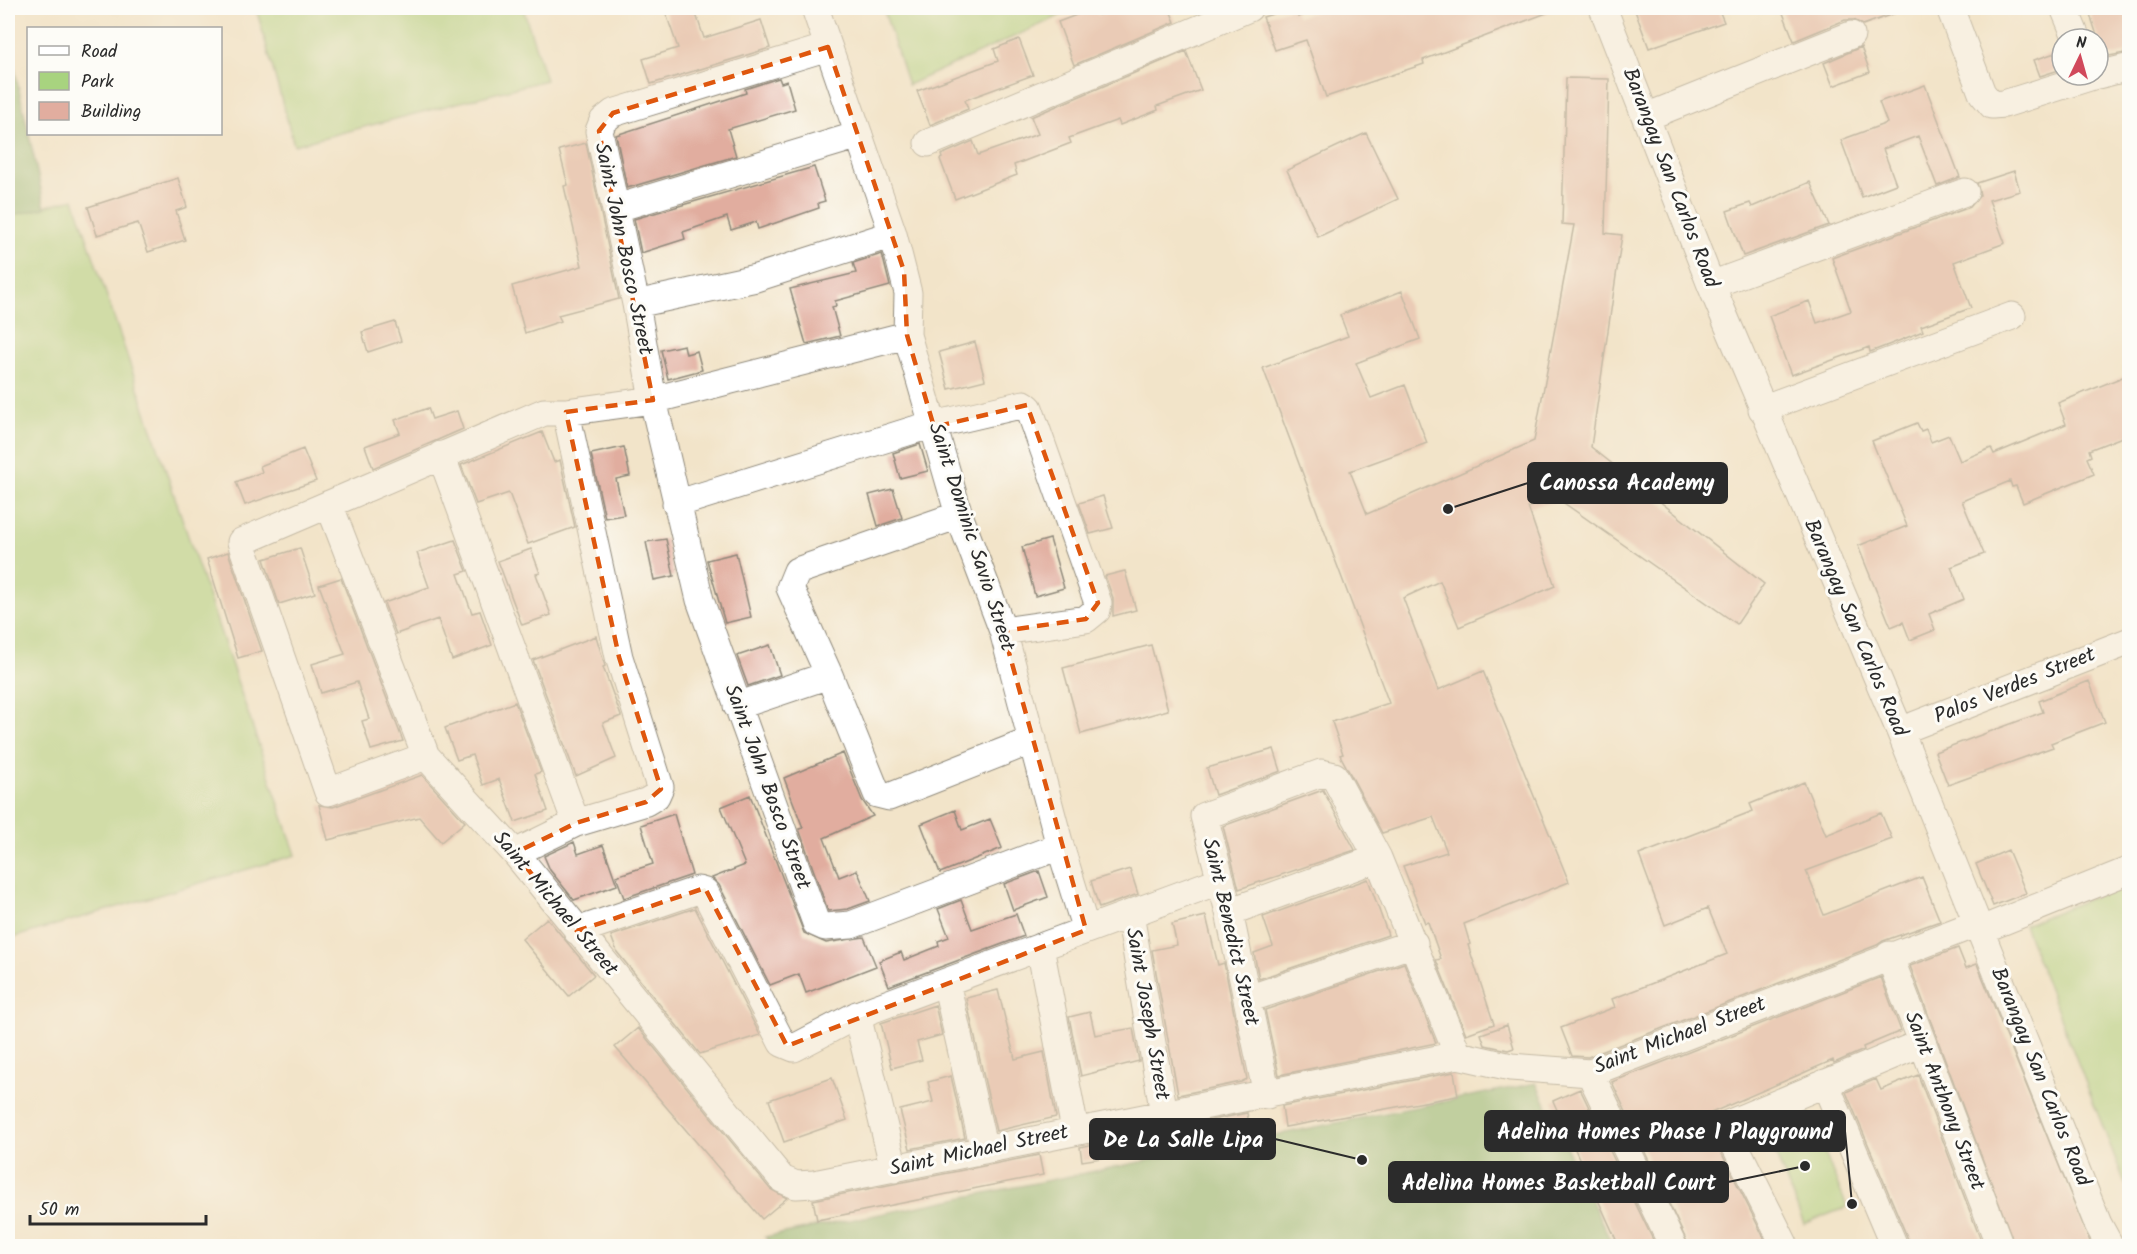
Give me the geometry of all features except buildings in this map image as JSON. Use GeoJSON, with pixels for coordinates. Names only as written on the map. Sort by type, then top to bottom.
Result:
{"type":"FeatureCollection","features":[{"type":"Feature","properties":{"kind":"street","name":"Saint Dominic Savio Street"},"geometry":{"type":"LineString","coordinates":[[815,8],[893,234],[908,293],[907,335],[959,515],[1003,631],[1060,846],[1086,930]]}},
{"type":"Feature","properties":{"kind":"street"},"geometry":{"type":"LineString","coordinates":[[928,143],[1249,8]]}},
{"type":"Feature","properties":{"kind":"street","name":"Barangay San Carlos Road"},"geometry":{"type":"LineString","coordinates":[[1603,8],[1711,285],[1900,731],[2098,1224],[2110,1246]]}},
{"type":"Feature","properties":{"kind":"street"},"geometry":{"type":"LineString","coordinates":[[1950,8],[1982,93],[1992,105],[2004,104],[2057,87]]}},
{"type":"Feature","properties":{"kind":"street"},"geometry":{"type":"LineString","coordinates":[[2064,8],[2072,27]]}},
{"type":"Feature","properties":{"kind":"street"},"geometry":{"type":"LineString","coordinates":[[1646,117],[1851,35]]}},
{"type":"Feature","properties":{"kind":"street","name":"Saint John Bosco Street"},"geometry":{"type":"LineString","coordinates":[[828,46],[607,117],[599,132],[636,304],[653,400],[700,600],[816,923],[825,927],[852,925],[1060,846]]}},
{"type":"Feature","properties":{"kind":"street"},"geometry":{"type":"LineString","coordinates":[[2110,72],[2130,67]]}},
{"type":"Feature","properties":{"kind":"street"},"geometry":{"type":"LineString","coordinates":[[616,208],[859,135]]}},
{"type":"Feature","properties":{"kind":"street"},"geometry":{"type":"LineString","coordinates":[[1711,285],[1965,192]]}},
{"type":"Feature","properties":{"kind":"street"},"geometry":{"type":"LineString","coordinates":[[636,304],[756,278],[893,234]]}},
{"type":"Feature","properties":{"kind":"street"},"geometry":{"type":"LineString","coordinates":[[1762,409],[2012,316]]}},
{"type":"Feature","properties":{"kind":"street"},"geometry":{"type":"LineString","coordinates":[[329,504],[426,756],[328,792],[241,542],[441,455],[544,412],[566,412],[653,400],[907,335]]}},
{"type":"Feature","properties":{"kind":"street"},"geometry":{"type":"LineString","coordinates":[[676,504],[933,426],[1020,403],[1027,405],[1098,603],[1098,610],[1086,619],[1003,631]]}},
{"type":"Feature","properties":{"kind":"street"},"geometry":{"type":"LineString","coordinates":[[515,853],[576,823],[646,802],[656,796],[660,787],[619,657],[566,412]]}},
{"type":"Feature","properties":{"kind":"street"},"geometry":{"type":"LineString","coordinates":[[441,455],[576,823]]}},
{"type":"Feature","properties":{"kind":"street"},"geometry":{"type":"LineString","coordinates":[[959,515],[797,571],[790,588],[829,675],[877,794],[889,797],[1033,740]]}},
{"type":"Feature","properties":{"kind":"street","name":"Palos Verdes Street"},"geometry":{"type":"LineString","coordinates":[[1900,731],[2130,640]]}},
{"type":"Feature","properties":{"kind":"street"},"geometry":{"type":"LineString","coordinates":[[737,706],[829,675]]}},
{"type":"Feature","properties":{"kind":"street","name":"Saint Michael Street"},"geometry":{"type":"LineString","coordinates":[[426,756],[515,853],[782,1179],[796,1185],[814,1184],[894,1169],[1075,1130],[1267,1095],[1458,1055],[1511,1068],[1590,1073],[1890,955],[1979,926],[2130,870]]}},
{"type":"Feature","properties":{"kind":"street","name":"Saint Benedict Street"},"geometry":{"type":"LineString","coordinates":[[1267,1095],[1229,912],[1204,816],[1321,773],[1334,776],[1378,858],[1458,1055]]}},
{"type":"Feature","properties":{"kind":"street"},"geometry":{"type":"LineString","coordinates":[[1229,912],[1378,858]]}},
{"type":"Feature","properties":{"kind":"street"},"geometry":{"type":"LineString","coordinates":[[577,931],[698,890],[703,891],[708,894],[782,1043],[794,1048],[856,1015],[1221,880]]}},
{"type":"Feature","properties":{"kind":"street","name":"Saint Joseph Street"},"geometry":{"type":"LineString","coordinates":[[1130,914],[1164,1114]]}},
{"type":"Feature","properties":{"kind":"street"},"geometry":{"type":"LineString","coordinates":[[1248,999],[1414,944]]}},
{"type":"Feature","properties":{"kind":"street"},"geometry":{"type":"LineString","coordinates":[[1040,947],[1075,1130]]}},
{"type":"Feature","properties":{"kind":"street","name":"Saint Anthony Street"},"geometry":{"type":"LineString","coordinates":[[1890,955],[2000,1246]]}},
{"type":"Feature","properties":{"kind":"street"},"geometry":{"type":"LineString","coordinates":[[946,982],[984,1150]]}},
{"type":"Feature","properties":{"kind":"street"},"geometry":{"type":"LineString","coordinates":[[856,1015],[894,1169]]}},
{"type":"Feature","properties":{"kind":"street"},"geometry":{"type":"LineString","coordinates":[[1785,1246],[1727,1126],[1922,1043]]}},
{"type":"Feature","properties":{"kind":"street"},"geometry":{"type":"LineString","coordinates":[[1590,1073],[1673,1246]]}},
{"type":"Feature","properties":{"kind":"street"},"geometry":{"type":"LineString","coordinates":[[1825,1083],[1894,1246]]}},
{"type":"Feature","properties":{"kind":"highlighted area"},"geometry":{"type":"Polygon","coordinates":[[[828,47],[904,271],[907,335],[934,427],[1027,405],[1098,603],[1086,619],[1003,631],[1086,930],[787,1046],[705,888],[577,931],[515,853],[576,823],[646,802],[661,789],[619,657],[566,412],[653,400],[599,131],[613,113],[828,47]]]}},
{"type":"Feature","properties":{"kind":"green space"},"geometry":{"type":"Polygon","coordinates":[[[256,8],[523,8],[546,80],[294,145],[256,8]]]}},
{"type":"Feature","properties":{"kind":"green space"},"geometry":{"type":"Polygon","coordinates":[[[883,8],[1077,8],[908,85],[883,8]]]}},
{"type":"Feature","properties":{"kind":"green space"},"geometry":{"type":"Polygon","coordinates":[[[8,39],[27,135],[29,135],[45,208],[8,216],[8,39]]]}},
{"type":"Feature","properties":{"kind":"green space"},"geometry":{"type":"Polygon","coordinates":[[[74,199],[296,855],[8,939],[8,216],[74,199]]]}},
{"type":"Feature","properties":{"kind":"green space"},"geometry":{"type":"Polygon","coordinates":[[[2129,883],[2130,1190],[2128,1191],[2024,925],[2129,883]]]}},
{"type":"Feature","properties":{"kind":"green space"},"geometry":{"type":"Polygon","coordinates":[[[1536,1083],[1613,1246],[773,1246],[765,1237],[1536,1083]]]}},
{"type":"Feature","properties":{"kind":"green space"},"geometry":{"type":"Polygon","coordinates":[[[1807,1109],[1847,1207],[1804,1224],[1764,1126],[1807,1109]]]}},
{"type":"Feature","properties":{"kind":"place","name":"Canossa Academy"},"geometry":{"type":"Point","coordinates":[1448,509]}},
{"type":"Feature","properties":{"kind":"place","name":"De La Salle Lipa"},"geometry":{"type":"Point","coordinates":[1362,1160]}},
{"type":"Feature","properties":{"kind":"place","name":"Adelina Homes Basketball Court"},"geometry":{"type":"Point","coordinates":[1805,1166]}},
{"type":"Feature","properties":{"kind":"place","name":"Adelina Homes Phase 1 Playground"},"geometry":{"type":"Point","coordinates":[1852,1204]}}]}
